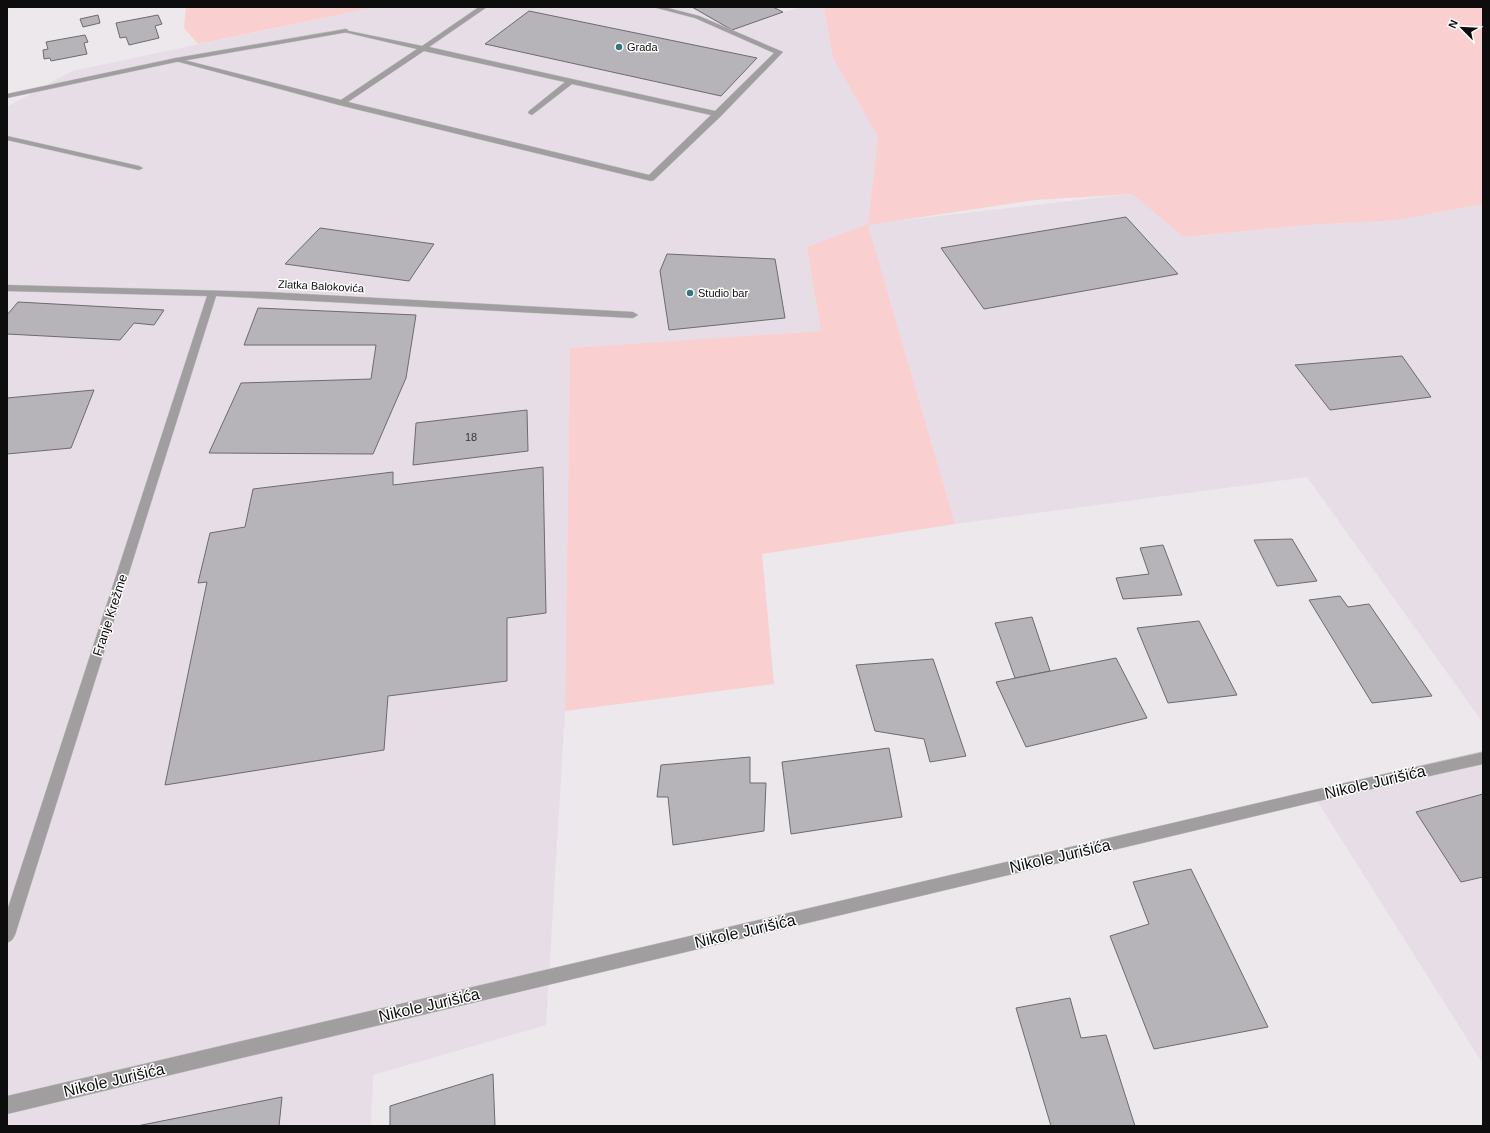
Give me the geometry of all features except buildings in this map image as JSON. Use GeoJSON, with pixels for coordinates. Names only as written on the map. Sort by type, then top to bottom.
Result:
{"type":"FeatureCollection","features":[{"type":"Feature","properties":{"kind":"street"},"geometry":{"type":"LineString","coordinates":[[342,103],[484,7]]}},
{"type":"Feature","properties":{"kind":"street"},"geometry":{"type":"LineString","coordinates":[[176,60],[342,103],[651,178],[718,114],[779,52],[697,17],[656,7]]}},
{"type":"Feature","properties":{"kind":"street"},"geometry":{"type":"LineString","coordinates":[[7,96],[176,60],[346,31],[718,114]]}},
{"type":"Feature","properties":{"kind":"street"},"geometry":{"type":"LineString","coordinates":[[532,113],[571,81]]}},
{"type":"Feature","properties":{"kind":"street"},"geometry":{"type":"LineString","coordinates":[[7,138],[139,168]]}},
{"type":"Feature","properties":{"kind":"street","name":"Zlatka Balokovića"},"geometry":{"type":"LineString","coordinates":[[7,288],[267,295],[633,315]]}},
{"type":"Feature","properties":{"kind":"street","name":"Franje Krežme"},"geometry":{"type":"LineString","coordinates":[[7,935],[212,294]]}},
{"type":"Feature","properties":{"kind":"street","name":"Nikole Jurišića"},"geometry":{"type":"LineString","coordinates":[[7,1105],[1291,801],[1483,758]]}},
{"type":"Feature","properties":{"kind":"shaded area"},"geometry":{"type":"Polygon","coordinates":[[[186,7],[376,7],[198,44],[184,28],[186,7]]]}},
{"type":"Feature","properties":{"kind":"shaded area"},"geometry":{"type":"Polygon","coordinates":[[[376,7],[773,7],[783,12],[805,7],[824,7],[833,58],[878,137],[868,224],[1132,194],[1185,237],[1309,225],[1398,220],[1483,204],[1483,723],[1307,477],[955,524],[868,225],[807,247],[822,331],[570,348],[565,711],[546,1025],[373,1075],[371,1126],[7,1126],[7,107],[72,71],[376,7]]]}},
{"type":"Feature","properties":{"kind":"shaded area"},"geometry":{"type":"Polygon","coordinates":[[[824,7],[1483,7],[1483,204],[1398,220],[1309,225],[1184,237],[1132,194],[1035,200],[868,225],[955,524],[762,554],[774,684],[565,711],[570,348],[821,331],[807,247],[868,224],[878,137],[833,58],[824,7]]]}},
{"type":"Feature","properties":{"kind":"shaded area"},"geometry":{"type":"Polygon","coordinates":[[[1483,758],[1483,1064],[1314,796],[1483,758]]]}},
{"type":"Feature","properties":{"kind":"place","name":"Građa"},"geometry":{"type":"Point","coordinates":[619,47]}},
{"type":"Feature","properties":{"kind":"place","name":"Studio bar"},"geometry":{"type":"Point","coordinates":[690,293]}}]}
